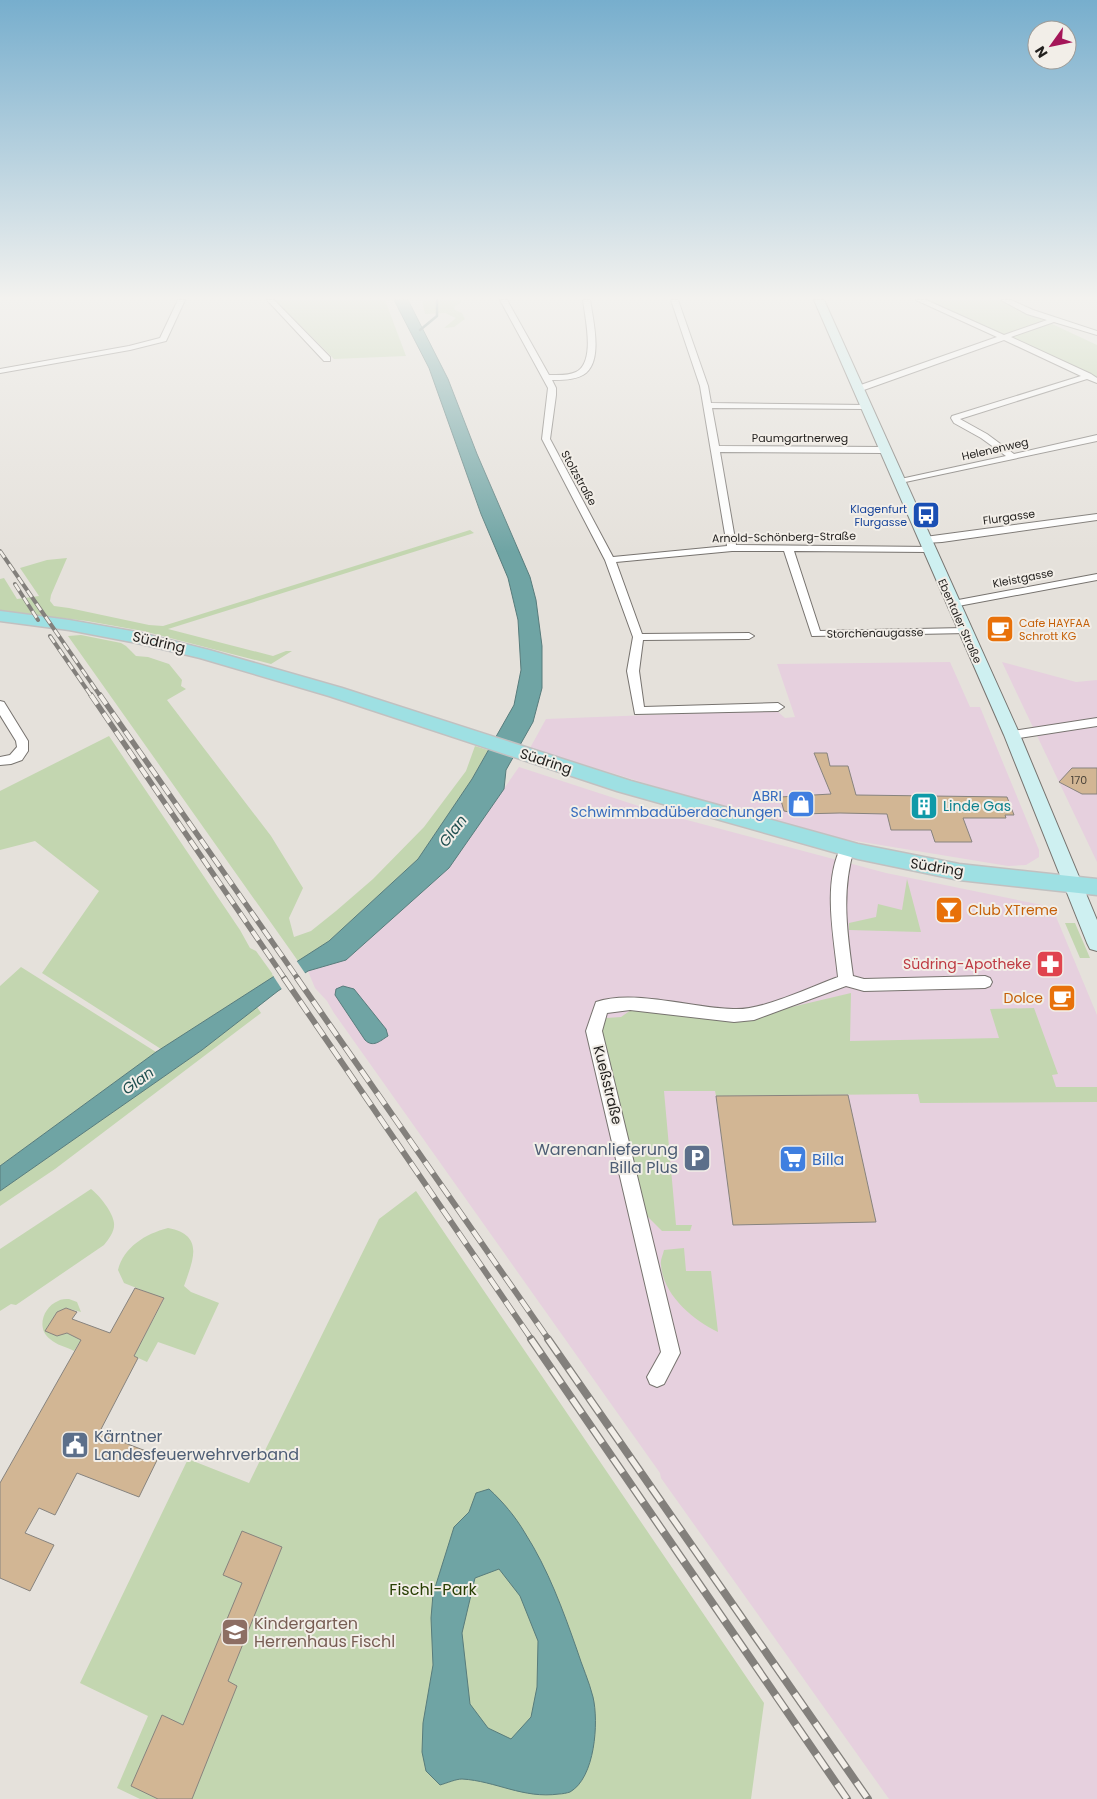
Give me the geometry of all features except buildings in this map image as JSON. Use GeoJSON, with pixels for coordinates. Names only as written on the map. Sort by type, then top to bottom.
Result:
{"type":"FeatureCollection","features":[{"type":"Feature","properties":{"kind":"main road","name":"Ebentaler Straße"},"geometry":{"type":"LineString","coordinates":[[855,384],[1012,735],[1097,943]]}},
{"type":"Feature","properties":{"kind":"main road","name":"Südring"},"geometry":{"type":"LineString","coordinates":[[0,616],[96,628],[200,651],[269,670],[532,757],[702,810],[847,849],[942,869],[1097,887]]}},
{"type":"Feature","properties":{"kind":"street","name":"Stolzstraße"},"geometry":{"type":"LineString","coordinates":[[549,384],[552,394],[546,418],[546,439],[610,560],[638,638],[633,671],[639,711],[778,707]]}},
{"type":"Feature","properties":{"kind":"street"},"geometry":{"type":"LineString","coordinates":[[703,384],[732,548]]}},
{"type":"Feature","properties":{"kind":"street"},"geometry":{"type":"LineString","coordinates":[[858,390],[875,384]]}},
{"type":"Feature","properties":{"kind":"street"},"geometry":{"type":"LineString","coordinates":[[1013,456],[984,436],[957,422],[956,418],[1063,384]]}},
{"type":"Feature","properties":{"kind":"street"},"geometry":{"type":"LineString","coordinates":[[708,405],[866,407]]}},
{"type":"Feature","properties":{"kind":"street","name":"Helenenweg"},"geometry":{"type":"LineString","coordinates":[[899,482],[1097,438]]}},
{"type":"Feature","properties":{"kind":"street","name":"Paumgartnerweg"},"geometry":{"type":"LineString","coordinates":[[716,449],[884,450]]}},
{"type":"Feature","properties":{"kind":"street","name":"Flurgasse"},"geometry":{"type":"LineString","coordinates":[[927,544],[942,539],[1097,517]]}},
{"type":"Feature","properties":{"kind":"street","name":"Arnold-Schönberg-Straße"},"geometry":{"type":"LineString","coordinates":[[610,560],[732,548],[927,544]]}},
{"type":"Feature","properties":{"kind":"street","name":"Storchenaugasse"},"geometry":{"type":"LineString","coordinates":[[788,548],[816,634],[964,631]]}},
{"type":"Feature","properties":{"kind":"street","name":"Kleistgasse"},"geometry":{"type":"LineString","coordinates":[[953,604],[1097,577]]}},
{"type":"Feature","properties":{"kind":"street"},"geometry":{"type":"LineString","coordinates":[[638,638],[749,636]]}},
{"type":"Feature","properties":{"kind":"street"},"geometry":{"type":"LineString","coordinates":[[0,705],[22,741],[23,747],[18,756],[10,761],[0,762]]}},
{"type":"Feature","properties":{"kind":"street"},"geometry":{"type":"LineString","coordinates":[[1012,735],[1097,722]]}},
{"type":"Feature","properties":{"kind":"street"},"geometry":{"type":"LineString","coordinates":[[847,849],[836,897],[846,980],[864,985],[985,982]]}},
{"type":"Feature","properties":{"kind":"street","name":"Kueßstraße"},"geometry":{"type":"LineString","coordinates":[[657,1376],[671,1354],[594,1031],[601,1007],[630,1004],[734,1016],[754,1014],[846,980]]}},
{"type":"Feature","properties":{"kind":"shaded area"},"geometry":{"type":"Polygon","coordinates":[[[950,662],[970,707],[980,707],[1039,850],[1039,857],[1026,865],[1008,866],[844,839],[700,800],[530,748],[546,719],[776,710],[785,718],[795,717],[777,664],[950,662]]]}},
{"type":"Feature","properties":{"kind":"shaded area"},"geometry":{"type":"Polygon","coordinates":[[[1002,662],[1076,682],[1097,680],[1097,862],[1002,662]]]}},
{"type":"Feature","properties":{"kind":"shaded area"},"geometry":{"type":"Polygon","coordinates":[[[519,767],[657,812],[886,873],[1052,907],[1097,1015],[1097,1799],[889,1799],[661,1478],[660,1473],[327,1001],[315,988],[308,971],[346,960],[449,868],[519,767]]]}},
{"type":"Feature","properties":{"kind":"green space"},"geometry":{"type":"Polygon","coordinates":[[[470,530],[474,533],[168,629],[273,656],[286,651],[292,651],[271,664],[143,631],[87,621],[0,611],[0,579],[4,578],[17,599],[39,596],[20,568],[47,560],[67,558],[51,595],[50,601],[54,606],[149,625],[163,626],[470,530]]]}},
{"type":"Feature","properties":{"kind":"green space"},"geometry":{"type":"Polygon","coordinates":[[[81,635],[121,643],[136,656],[148,657],[169,664],[182,680],[181,686],[186,689],[167,700],[271,836],[303,888],[289,918],[294,937],[311,931],[373,879],[424,827],[466,771],[475,746],[488,750],[472,779],[418,859],[329,941],[298,961],[68,636],[81,635]]]}},
{"type":"Feature","properties":{"kind":"green space"},"geometry":{"type":"Polygon","coordinates":[[[109,736],[240,930],[250,948],[256,951],[274,976],[161,1049],[42,973],[99,891],[35,841],[0,850],[0,791],[109,736]]]}},
{"type":"Feature","properties":{"kind":"green space"},"geometry":{"type":"Polygon","coordinates":[[[907,879],[921,932],[849,930],[849,923],[876,917],[878,904],[902,910],[907,879]]]}},
{"type":"Feature","properties":{"kind":"green space"},"geometry":{"type":"Polygon","coordinates":[[[1065,923],[1075,923],[1090,958],[1080,958],[1065,923]]]}},
{"type":"Feature","properties":{"kind":"green space"},"geometry":{"type":"Polygon","coordinates":[[[21,967],[156,1052],[0,1166],[0,986],[21,967]]]}},
{"type":"Feature","properties":{"kind":"green space"},"geometry":{"type":"Polygon","coordinates":[[[851,993],[850,1041],[999,1038],[990,1009],[1034,1008],[1058,1074],[1052,1075],[1056,1087],[1097,1087],[1097,1102],[920,1103],[918,1094],[716,1096],[715,1091],[664,1091],[676,1225],[692,1225],[690,1231],[662,1231],[646,1215],[600,1031],[606,1018],[621,1017],[631,1010],[733,1021],[851,993]]]}},
{"type":"Feature","properties":{"kind":"green space"},"geometry":{"type":"Polygon","coordinates":[[[257,1007],[261,1013],[55,1169],[0,1206],[0,1191],[202,1050],[257,1007]]]}},
{"type":"Feature","properties":{"kind":"green space"},"geometry":{"type":"Polygon","coordinates":[[[91,1189],[105,1204],[113,1219],[114,1229],[108,1240],[104,1245],[16,1305],[11,1304],[0,1311],[0,1249],[91,1189]]]}},
{"type":"Feature","properties":{"kind":"green space","name":"Fischl-Park"},"geometry":{"type":"Polygon","coordinates":[[[416,1191],[764,1703],[751,1799],[140,1799],[117,1788],[148,1716],[80,1683],[188,1459],[249,1483],[379,1219],[416,1191]]]}},
{"type":"Feature","properties":{"kind":"green space"},"geometry":{"type":"Polygon","coordinates":[[[168,1228],[180,1231],[192,1243],[193,1258],[184,1286],[191,1292],[219,1303],[195,1355],[158,1342],[147,1362],[134,1356],[164,1299],[124,1283],[118,1270],[130,1248],[151,1234],[168,1228]]]}},
{"type":"Feature","properties":{"kind":"green space"},"geometry":{"type":"Polygon","coordinates":[[[684,1248],[686,1271],[711,1271],[718,1332],[699,1321],[681,1305],[667,1286],[661,1263],[664,1250],[684,1248]]]}},
{"type":"Feature","properties":{"kind":"green space"},"geometry":{"type":"Polygon","coordinates":[[[69,1299],[77,1302],[81,1312],[66,1308],[57,1312],[45,1331],[57,1336],[67,1333],[81,1340],[74,1351],[50,1339],[43,1330],[42,1324],[48,1308],[61,1300],[69,1299]]]}},
{"type":"Feature","properties":{"kind":"water","name":"Glan"},"geometry":{"type":"Polygon","coordinates":[[[435,384],[450,384],[477,454],[530,577],[536,600],[542,646],[542,688],[533,722],[506,770],[504,789],[449,868],[346,960],[308,971],[278,991],[202,1050],[0,1191],[0,1166],[156,1052],[329,941],[418,859],[472,779],[514,705],[521,670],[518,620],[508,578],[481,514],[435,384]]]}},
{"type":"Feature","properties":{"kind":"water"},"geometry":{"type":"Polygon","coordinates":[[[343,986],[354,989],[386,1029],[388,1036],[374,1044],[365,1040],[335,995],[336,989],[343,986]]]}},
{"type":"Feature","properties":{"kind":"water"},"geometry":{"type":"Polygon","coordinates":[[[489,1489],[513,1515],[533,1547],[548,1575],[572,1635],[593,1697],[595,1734],[590,1762],[585,1775],[570,1792],[546,1795],[533,1794],[474,1780],[462,1779],[440,1785],[426,1771],[422,1752],[423,1723],[433,1665],[431,1618],[433,1594],[454,1527],[469,1512],[476,1493],[489,1489]],[[499,1569],[475,1578],[462,1633],[470,1704],[488,1728],[511,1739],[531,1717],[537,1687],[538,1641],[520,1596],[499,1569]]]}},
{"type":"Feature","properties":{"kind":"pier"},"geometry":{"type":"Polygon","coordinates":[[[296,960],[307,976],[283,991],[272,974],[296,960]]]}},
{"type":"Feature","properties":{"kind":"railway"},"geometry":{"type":"LineString","coordinates":[[0,551],[101,697]]}},
{"type":"Feature","properties":{"kind":"railway"},"geometry":{"type":"LineString","coordinates":[[15,584],[38,620]]}},
{"type":"Feature","properties":{"kind":"railway"},"geometry":{"type":"LineString","coordinates":[[50,636],[92,697]]}},
{"type":"Feature","properties":{"kind":"railway"},"geometry":{"type":"LineString","coordinates":[[91,695],[285,979]]}},
{"type":"Feature","properties":{"kind":"railway"},"geometry":{"type":"LineString","coordinates":[[100,695],[298,979]]}},
{"type":"Feature","properties":{"kind":"railway"},"geometry":{"type":"LineString","coordinates":[[284,978],[532,1340]]}},
{"type":"Feature","properties":{"kind":"railway"},"geometry":{"type":"LineString","coordinates":[[297,978],[549,1340]]}},
{"type":"Feature","properties":{"kind":"railway"},"geometry":{"type":"LineString","coordinates":[[531,1339],[847,1799]]}},
{"type":"Feature","properties":{"kind":"railway"},"geometry":{"type":"LineString","coordinates":[[548,1339],[868,1799]]}},
{"type":"Feature","properties":{"kind":"place","name":"Klagenfurt Flurgasse"},"geometry":{"type":"Point","coordinates":[926,515]}},
{"type":"Feature","properties":{"kind":"place","name":"Cafe HAYFAA Schrott KG"},"geometry":{"type":"Point","coordinates":[1000,629]}},
{"type":"Feature","properties":{"kind":"place","name":"ABRI Schwimmbadüberdachungen"},"geometry":{"type":"Point","coordinates":[801,804]}},
{"type":"Feature","properties":{"kind":"place","name":"Linde Gas"},"geometry":{"type":"Point","coordinates":[924,806]}},
{"type":"Feature","properties":{"kind":"place","name":"Club XTreme"},"geometry":{"type":"Point","coordinates":[949,910]}},
{"type":"Feature","properties":{"kind":"place","name":"Südring-Apotheke"},"geometry":{"type":"Point","coordinates":[1050,964]}},
{"type":"Feature","properties":{"kind":"place","name":"Dolce"},"geometry":{"type":"Point","coordinates":[1062,998]}},
{"type":"Feature","properties":{"kind":"place","name":"Warenanlieferung Billa Plus"},"geometry":{"type":"Point","coordinates":[697,1158]}},
{"type":"Feature","properties":{"kind":"place","name":"Billa"},"geometry":{"type":"Point","coordinates":[793,1159]}},
{"type":"Feature","properties":{"kind":"place","name":"Kärntner Landesfeuerwehrverband"},"geometry":{"type":"Point","coordinates":[75,1445]}},
{"type":"Feature","properties":{"kind":"place","name":"Kindergarten Herrenhaus Fischl"},"geometry":{"type":"Point","coordinates":[235,1632]}}]}
